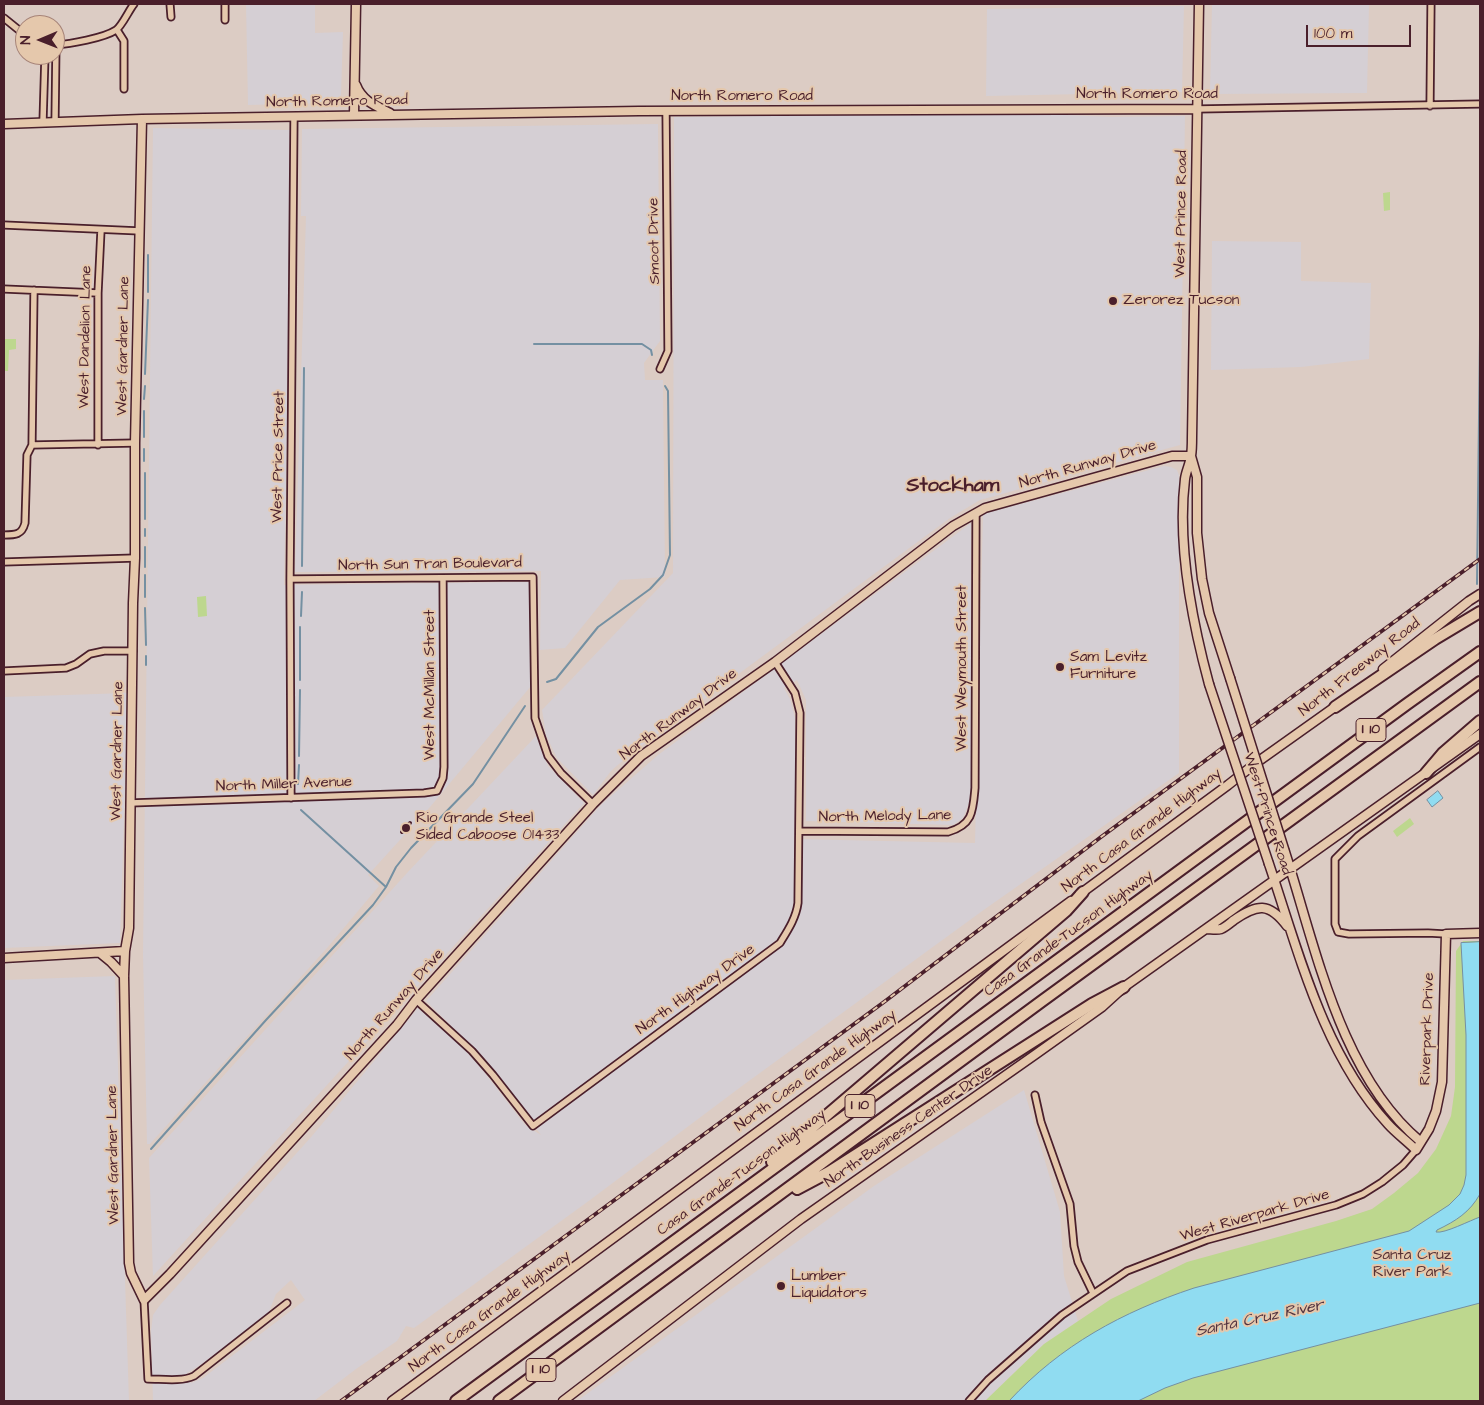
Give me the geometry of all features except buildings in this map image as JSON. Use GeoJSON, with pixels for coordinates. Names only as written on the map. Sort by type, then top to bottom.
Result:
{"type":"FeatureCollection","features":[{"type":"Feature","properties":{"kind":"highway"},"geometry":{"type":"LineString","coordinates":[[1335,708],[1435,639],[1480,612]]}},
{"type":"Feature","properties":{"kind":"highway","name":"Casa Grande-Tucson Highway"},"geometry":{"type":"LineString","coordinates":[[456,1401],[1480,652]]}},
{"type":"Feature","properties":{"kind":"highway","name":"I 10"},"geometry":{"type":"LineString","coordinates":[[499,1401],[1042,1001],[1480,682]]}},
{"type":"Feature","properties":{"kind":"highway"},"geometry":{"type":"LineString","coordinates":[[1426,773],[1443,753],[1480,721]]}},
{"type":"Feature","properties":{"kind":"highway"},"geometry":{"type":"LineString","coordinates":[[719,1208],[1066,911],[1083,892]]}},
{"type":"Feature","properties":{"kind":"highway"},"geometry":{"type":"LineString","coordinates":[[741,1224],[828,1172],[1092,1004],[1124,987]]}},
{"type":"Feature","properties":{"kind":"street"},"geometry":{"type":"LineString","coordinates":[[65,44],[97,38],[117,30],[134,4]]}},
{"type":"Feature","properties":{"kind":"street"},"geometry":{"type":"LineString","coordinates":[[170,4],[171,17]]}},
{"type":"Feature","properties":{"kind":"street"},"geometry":{"type":"LineString","coordinates":[[225,4],[225,20]]}},
{"type":"Feature","properties":{"kind":"street"},"geometry":{"type":"LineString","coordinates":[[354,115],[356,4]]}},
{"type":"Feature","properties":{"kind":"street","name":"West Prince Road"},"geometry":{"type":"LineString","coordinates":[[1199,4],[1191,456],[1185,477],[1184,522],[1188,586],[1199,645],[1209,684],[1241,775],[1292,933],[1315,1000],[1330,1036],[1359,1087],[1388,1124],[1416,1150]]}},
{"type":"Feature","properties":{"kind":"street"},"geometry":{"type":"LineString","coordinates":[[1430,106],[1431,4]]}},
{"type":"Feature","properties":{"kind":"street"},"geometry":{"type":"LineString","coordinates":[[4,18],[15,27]]}},
{"type":"Feature","properties":{"kind":"street"},"geometry":{"type":"LineString","coordinates":[[117,30],[124,41],[124,89]]}},
{"type":"Feature","properties":{"kind":"street"},"geometry":{"type":"LineString","coordinates":[[43,121],[45,65]]}},
{"type":"Feature","properties":{"kind":"street"},"geometry":{"type":"LineString","coordinates":[[55,122],[56,65]]}},
{"type":"Feature","properties":{"kind":"street"},"geometry":{"type":"LineString","coordinates":[[355,81],[362,96],[368,102],[392,114]]}},
{"type":"Feature","properties":{"kind":"street","name":"North Romero Road"},"geometry":{"type":"LineString","coordinates":[[4,124],[43,121],[392,114],[1198,109],[1480,104]]}},
{"type":"Feature","properties":{"kind":"street","name":"Smoot Drive"},"geometry":{"type":"LineString","coordinates":[[660,368],[668,351],[666,111]]}},
{"type":"Feature","properties":{"kind":"street","name":"West Price Street"},"geometry":{"type":"LineString","coordinates":[[291,798],[290,579],[294,117]]}},
{"type":"Feature","properties":{"kind":"street","name":"West Gardner Lane"},"geometry":{"type":"LineString","coordinates":[[142,119],[129,928],[125,951],[124,976],[129,1263],[131,1273],[144,1300],[148,1379],[181,1379],[194,1376],[287,1304]]}},
{"type":"Feature","properties":{"kind":"street"},"geometry":{"type":"LineString","coordinates":[[4,225],[140,231]]}},
{"type":"Feature","properties":{"kind":"street","name":"West Dandelion Lane"},"geometry":{"type":"LineString","coordinates":[[98,444],[98,293],[101,230]]}},
{"type":"Feature","properties":{"kind":"street"},"geometry":{"type":"LineString","coordinates":[[4,288],[98,293]]}},
{"type":"Feature","properties":{"kind":"street"},"geometry":{"type":"LineString","coordinates":[[4,535],[16,535],[21,532],[25,523],[27,455],[32,445],[34,290]]}},
{"type":"Feature","properties":{"kind":"street"},"geometry":{"type":"LineString","coordinates":[[32,445],[136,443]]}},
{"type":"Feature","properties":{"kind":"street","name":"North Runway Drive"},"geometry":{"type":"LineString","coordinates":[[144,1300],[170,1274],[397,1025],[416,1000],[593,804],[641,756],[775,662],[952,526],[985,508],[1172,456],[1191,456]]}},
{"type":"Feature","properties":{"kind":"street","name":"West Prince Road"},"geometry":{"type":"LineString","coordinates":[[1191,456],[1197,477],[1197,533],[1202,579],[1209,613],[1336,1016],[1352,1050],[1386,1106],[1408,1131],[1421,1142]]}},
{"type":"Feature","properties":{"kind":"street","name":"West Weymouth Street"},"geometry":{"type":"LineString","coordinates":[[967,822],[972,815],[975,788],[976,513]]}},
{"type":"Feature","properties":{"kind":"street"},"geometry":{"type":"LineString","coordinates":[[4,562],[135,558]]}},
{"type":"Feature","properties":{"kind":"street","name":"North Sun Tran Boulevard"},"geometry":{"type":"LineString","coordinates":[[290,579],[533,577],[535,718],[548,756],[561,773],[593,804]]}},
{"type":"Feature","properties":{"kind":"street","name":"West McMillan Street"},"geometry":{"type":"LineString","coordinates":[[437,791],[443,778],[444,767],[443,578]]}},
{"type":"Feature","properties":{"kind":"street","name":"North Freeway Road"},"geometry":{"type":"LineString","coordinates":[[1256,763],[1335,708],[1462,606],[1480,594]]}},
{"type":"Feature","properties":{"kind":"street"},"geometry":{"type":"LineString","coordinates":[[4,671],[66,668],[71,667],[90,654],[104,651],[133,651]]}},
{"type":"Feature","properties":{"kind":"street","name":"North Highway Drive"},"geometry":{"type":"LineString","coordinates":[[416,1000],[472,1051],[494,1075],[533,1126],[780,943],[797,911],[800,830],[800,713],[795,693],[775,662]]}},
{"type":"Feature","properties":{"kind":"street"},"geometry":{"type":"LineString","coordinates":[[1275,880],[1480,734]]}},
{"type":"Feature","properties":{"kind":"street"},"geometry":{"type":"LineString","coordinates":[[1480,747],[1358,836],[1335,858],[1335,924],[1338,932],[1348,934],[1480,933]]}},
{"type":"Feature","properties":{"kind":"street","name":"North Casa Grande Highway"},"geometry":{"type":"LineString","coordinates":[[392,1401],[1256,763]]}},
{"type":"Feature","properties":{"kind":"street","name":"North Miller Avenue"},"geometry":{"type":"LineString","coordinates":[[130,803],[424,794],[437,791]]}},
{"type":"Feature","properties":{"kind":"street","name":"North Melody Lane"},"geometry":{"type":"LineString","coordinates":[[800,830],[948,832],[959,829],[967,822]]}},
{"type":"Feature","properties":{"kind":"street","name":"North Business Center Drive"},"geometry":{"type":"LineString","coordinates":[[563,1401],[801,1219],[1102,1008],[1124,987],[1275,880]]}},
{"type":"Feature","properties":{"kind":"street"},"geometry":{"type":"LineString","coordinates":[[1206,929],[1220,930],[1249,910],[1260,906],[1281,918],[1292,933]]}},
{"type":"Feature","properties":{"kind":"street","name":"Riverpark Drive"},"geometry":{"type":"LineString","coordinates":[[1416,1150],[1429,1129],[1436,1111],[1442,1082],[1446,934]]}},
{"type":"Feature","properties":{"kind":"street"},"geometry":{"type":"LineString","coordinates":[[4,958],[125,951]]}},
{"type":"Feature","properties":{"kind":"street"},"geometry":{"type":"LineString","coordinates":[[100,953],[124,976]]}},
{"type":"Feature","properties":{"kind":"street"},"geometry":{"type":"LineString","coordinates":[[1035,1095],[1041,1122],[1070,1204],[1074,1246],[1078,1262],[1093,1293]]}},
{"type":"Feature","properties":{"kind":"street","name":"West Riverpark Drive"},"geometry":{"type":"LineString","coordinates":[[970,1401],[988,1380],[1062,1315],[1127,1271],[1207,1240],[1336,1206],[1363,1194],[1394,1173],[1416,1150]]}},
{"type":"Feature","properties":{"kind":"shaded area"},"geometry":{"type":"Polygon","coordinates":[[[246,4],[315,4],[315,33],[343,32],[341,95],[334,101],[327,103],[248,105],[246,4]]]}},
{"type":"Feature","properties":{"kind":"shaded area"},"geometry":{"type":"Polygon","coordinates":[[[1212,4],[1369,4],[1367,93],[1210,94],[1212,4]]]}},
{"type":"Feature","properties":{"kind":"shaded area"},"geometry":{"type":"Polygon","coordinates":[[[1184,6],[1182,92],[986,96],[987,9],[1184,6]]]}},
{"type":"Feature","properties":{"kind":"shaded area"},"geometry":{"type":"Polygon","coordinates":[[[1014,113],[1112,117],[1185,116],[1180,445],[980,500],[950,518],[634,751],[611,771],[593,795],[557,758],[546,735],[542,710],[673,573],[674,117],[1014,113]]]}},
{"type":"Feature","properties":{"kind":"shaded area"},"geometry":{"type":"Polygon","coordinates":[[[658,124],[660,341],[644,363],[645,380],[663,380],[665,577],[620,580],[565,648],[540,650],[541,571],[295,572],[306,216],[301,216],[302,129],[658,124]]]}},
{"type":"Feature","properties":{"kind":"shaded area"},"geometry":{"type":"Polygon","coordinates":[[[153,128],[290,130],[289,344],[284,585],[529,582],[531,686],[430,807],[368,875],[379,886],[327,948],[150,1144],[147,1144],[143,954],[153,128]]]}},
{"type":"Feature","properties":{"kind":"shaded area"},"geometry":{"type":"Polygon","coordinates":[[[1212,241],[1301,242],[1301,281],[1371,283],[1369,359],[1301,367],[1211,370],[1212,241]]]}},
{"type":"Feature","properties":{"kind":"shaded area"},"geometry":{"type":"Polygon","coordinates":[[[1164,466],[1177,470],[1179,475],[1179,773],[985,909],[414,1328],[406,1326],[397,1341],[314,1401],[153,1401],[151,1331],[153,1315],[312,1136],[418,1008],[462,1047],[481,1068],[525,1125],[541,1135],[486,1060],[426,1001],[602,804],[658,755],[971,523],[971,798],[963,818],[953,825],[806,821],[806,700],[797,680],[784,688],[790,699],[795,718],[795,839],[975,843],[983,514],[1164,466]],[[291,1280],[276,1294],[268,1314],[202,1364],[187,1373],[191,1383],[203,1378],[305,1300],[291,1280]]]}},
{"type":"Feature","properties":{"kind":"shaded area"},"geometry":{"type":"Polygon","coordinates":[[[128,693],[120,943],[4,948],[4,697],[128,693]]]}},
{"type":"Feature","properties":{"kind":"shaded area"},"geometry":{"type":"Polygon","coordinates":[[[536,736],[548,766],[584,803],[153,1276],[149,1158],[407,873],[536,736]]]}},
{"type":"Feature","properties":{"kind":"shaded area"},"geometry":{"type":"Polygon","coordinates":[[[115,976],[129,1401],[4,1401],[4,980],[115,976]]]}},
{"type":"Feature","properties":{"kind":"shaded area"},"geometry":{"type":"Polygon","coordinates":[[[1024,1090],[1060,1212],[1064,1276],[1078,1321],[1044,1344],[985,1401],[577,1401],[874,1186],[1024,1090]]]}},
{"type":"Feature","properties":{"kind":"green space"},"geometry":{"type":"Polygon","coordinates":[[[1390,192],[1390,210],[1384,211],[1383,193],[1390,192]]]}},
{"type":"Feature","properties":{"kind":"green space"},"geometry":{"type":"Polygon","coordinates":[[[4,339],[16,339],[16,349],[9,350],[8,371],[4,371],[4,339]]]}},
{"type":"Feature","properties":{"kind":"green space"},"geometry":{"type":"Polygon","coordinates":[[[206,596],[207,616],[198,617],[197,597],[206,596]]]}},
{"type":"Feature","properties":{"kind":"green space"},"geometry":{"type":"Polygon","coordinates":[[[1410,818],[1414,824],[1397,837],[1393,831],[1410,818]]]}},
{"type":"Feature","properties":{"kind":"green space","name":"Santa Cruz River Park"},"geometry":{"type":"Polygon","coordinates":[[[1463,941],[1480,941],[1480,1401],[985,1401],[1044,1344],[1111,1299],[1187,1262],[1336,1221],[1372,1209],[1418,1173],[1436,1149],[1451,1116],[1455,1087],[1456,951],[1463,941]]]}},
{"type":"Feature","properties":{"kind":"water"},"geometry":{"type":"Polygon","coordinates":[[[1438,791],[1443,798],[1432,807],[1427,800],[1438,791]]]}},
{"type":"Feature","properties":{"kind":"water","name":"Santa Cruz River"},"geometry":{"type":"Polygon","coordinates":[[[1480,942],[1480,1194],[1472,1206],[1462,1215],[1436,1232],[1451,1229],[1480,1217],[1480,1303],[1193,1378],[1165,1388],[1138,1401],[1009,1401],[1029,1381],[1071,1347],[1094,1332],[1142,1308],[1194,1288],[1409,1231],[1449,1205],[1460,1194],[1466,1175],[1466,1035],[1461,943],[1480,942]]]}},
{"type":"Feature","properties":{"kind":"waterway"},"geometry":{"type":"LineString","coordinates":[[148,255],[148,292]]}},
{"type":"Feature","properties":{"kind":"waterway"},"geometry":{"type":"LineString","coordinates":[[145,374],[148,300]]}},
{"type":"Feature","properties":{"kind":"waterway"},"geometry":{"type":"LineString","coordinates":[[1477,584],[1480,335]]}},
{"type":"Feature","properties":{"kind":"waterway"},"geometry":{"type":"LineString","coordinates":[[534,344],[642,344],[651,350],[652,355]]}},
{"type":"Feature","properties":{"kind":"waterway"},"geometry":{"type":"LineString","coordinates":[[302,566],[304,368]]}},
{"type":"Feature","properties":{"kind":"waterway"},"geometry":{"type":"LineString","coordinates":[[144,399],[145,386]]}},
{"type":"Feature","properties":{"kind":"waterway"},"geometry":{"type":"LineString","coordinates":[[547,682],[556,679],[598,627],[650,589],[663,575],[670,555],[668,391],[665,386]]}},
{"type":"Feature","properties":{"kind":"waterway"},"geometry":{"type":"LineString","coordinates":[[144,411],[144,437]]}},
{"type":"Feature","properties":{"kind":"waterway"},"geometry":{"type":"LineString","coordinates":[[144,449],[144,461]]}},
{"type":"Feature","properties":{"kind":"waterway"},"geometry":{"type":"LineString","coordinates":[[145,473],[145,519]]}},
{"type":"Feature","properties":{"kind":"waterway"},"geometry":{"type":"LineString","coordinates":[[145,529],[145,536]]}},
{"type":"Feature","properties":{"kind":"waterway"},"geometry":{"type":"LineString","coordinates":[[145,547],[145,567]]}},
{"type":"Feature","properties":{"kind":"waterway"},"geometry":{"type":"LineString","coordinates":[[145,575],[145,597]]}},
{"type":"Feature","properties":{"kind":"waterway"},"geometry":{"type":"LineString","coordinates":[[301,616],[302,592]]}},
{"type":"Feature","properties":{"kind":"waterway"},"geometry":{"type":"LineString","coordinates":[[145,608],[146,645]]}},
{"type":"Feature","properties":{"kind":"waterway"},"geometry":{"type":"LineString","coordinates":[[300,627],[300,680]]}},
{"type":"Feature","properties":{"kind":"waterway"},"geometry":{"type":"LineString","coordinates":[[146,656],[146,665]]}},
{"type":"Feature","properties":{"kind":"waterway"},"geometry":{"type":"LineString","coordinates":[[299,756],[300,690]]}},
{"type":"Feature","properties":{"kind":"waterway"},"geometry":{"type":"LineString","coordinates":[[151,1149],[266,1020],[373,905],[386,887],[396,867],[411,848],[473,784],[525,706]]}},
{"type":"Feature","properties":{"kind":"waterway"},"geometry":{"type":"LineString","coordinates":[[298,784],[299,765]]}},
{"type":"Feature","properties":{"kind":"waterway"},"geometry":{"type":"LineString","coordinates":[[301,810],[386,887]]}},
{"type":"Feature","properties":{"kind":"railway"},"geometry":{"type":"LineString","coordinates":[[341,1401],[884,1002],[1101,837],[1480,559]]}},
{"type":"Feature","properties":{"kind":"railway"},"geometry":{"type":"LineString","coordinates":[[402,832],[410,823]]}},
{"type":"Feature","properties":{"kind":"place","name":"Zerorez Tucson"},"geometry":{"type":"Point","coordinates":[1113,301]}},
{"type":"Feature","properties":{"kind":"place","name":"Sam Levitz Furniture"},"geometry":{"type":"Point","coordinates":[1060,667]}},
{"type":"Feature","properties":{"kind":"place","name":"Rio Grande Steel Sided Caboose 01433"},"geometry":{"type":"Point","coordinates":[406,828]}},
{"type":"Feature","properties":{"kind":"place","name":"Lumber Liquidators"},"geometry":{"type":"Point","coordinates":[781,1286]}},
{"type":"Feature","properties":{"kind":"district","name":"Stockham"},"geometry":{"type":"Point","coordinates":[953,487]}}]}
